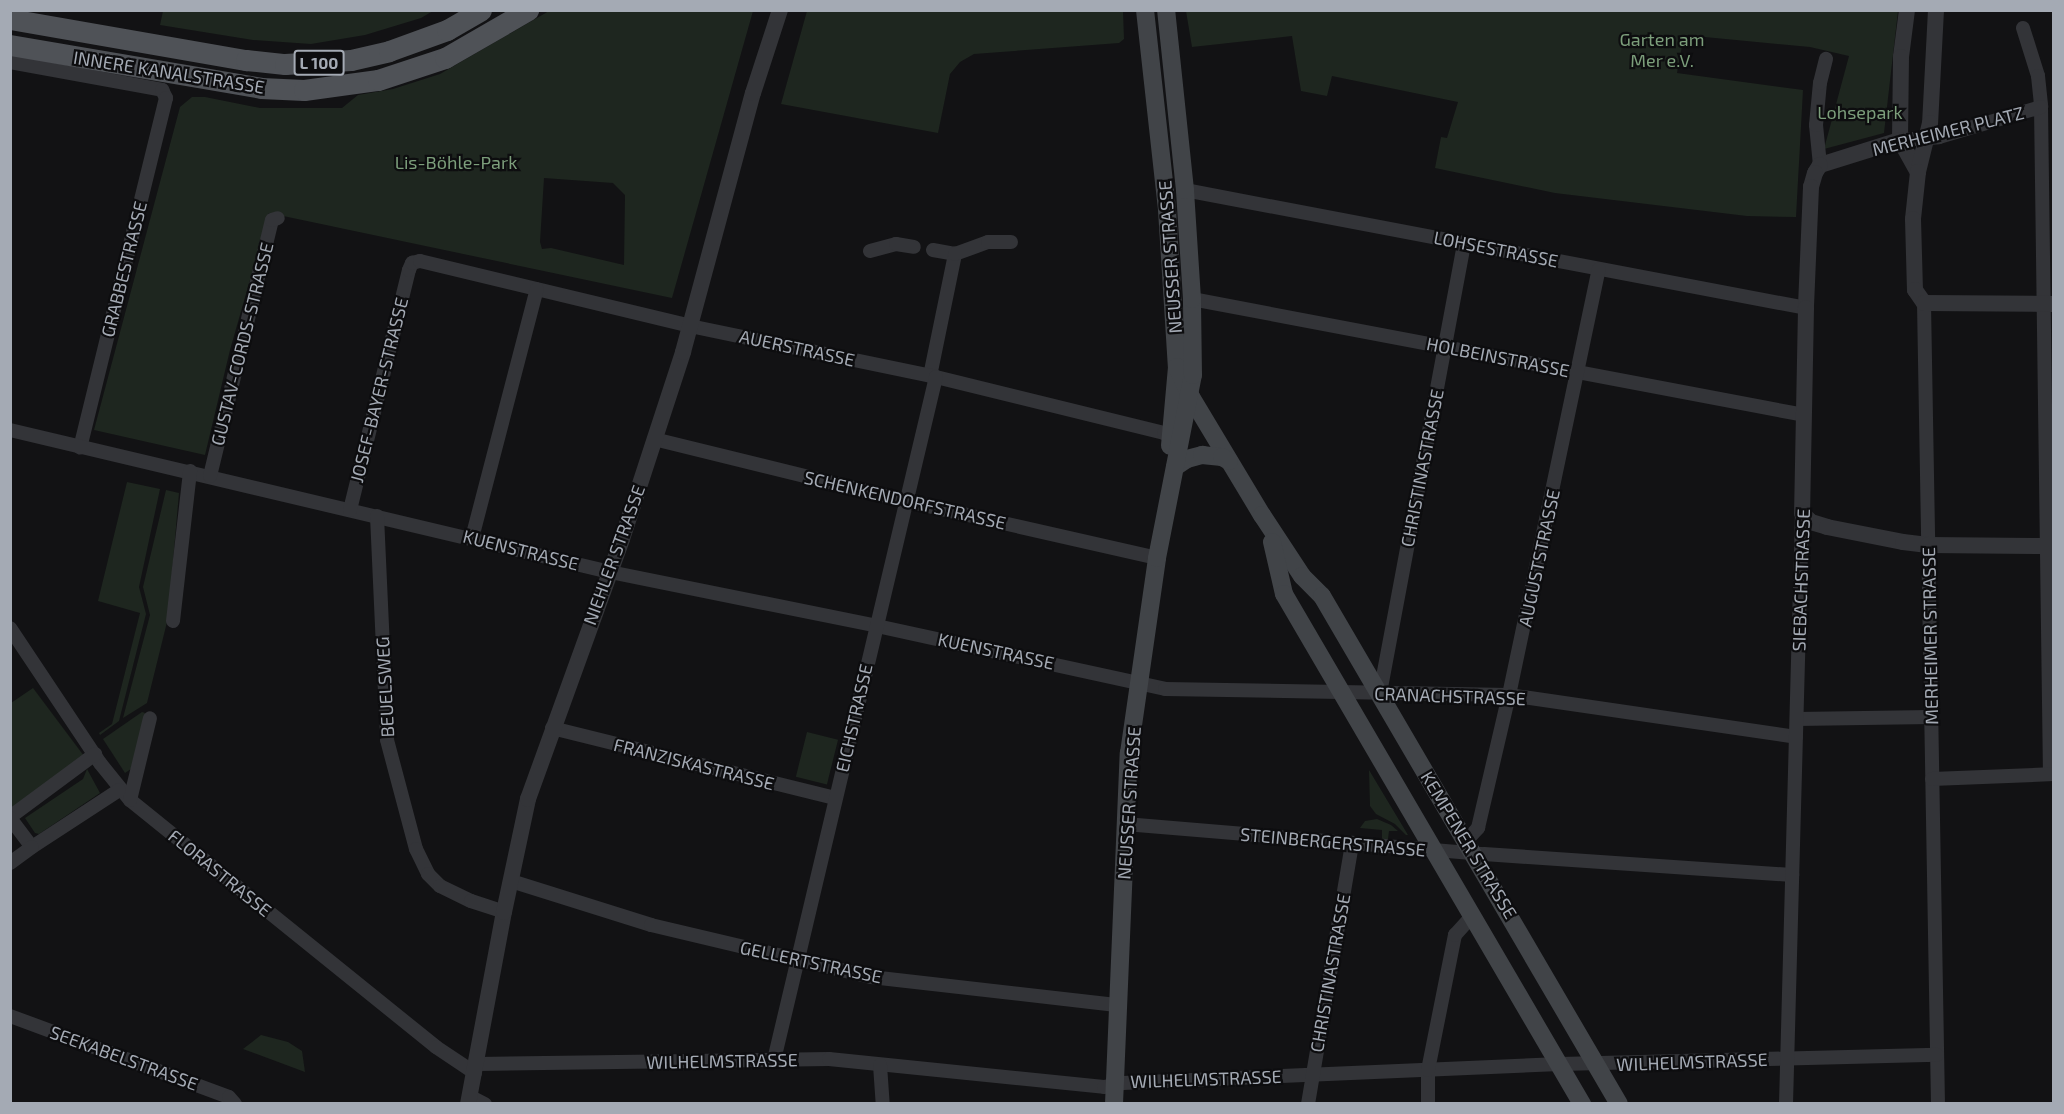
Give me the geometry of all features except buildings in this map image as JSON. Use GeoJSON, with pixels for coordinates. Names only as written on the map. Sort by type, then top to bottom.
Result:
{"type":"FeatureCollection","features":[{"type":"Feature","properties":{"kind":"main road","name":"INNERE KANALSTRASSE"},"geometry":{"type":"LineString","coordinates":[[10,19],[246,60],[312,64],[351,60],[389,51],[447,30],[481,10]]}},
{"type":"Feature","properties":{"kind":"main road","name":"INNERE KANALSTRASSE"},"geometry":{"type":"LineString","coordinates":[[10,45],[261,88],[304,90],[378,80],[445,58],[528,10]]}},
{"type":"Feature","properties":{"kind":"main road","name":"NEUSSER STRASSE"},"geometry":{"type":"LineString","coordinates":[[1145,10],[1164,178],[1177,367],[1175,451],[1166,505]]}},
{"type":"Feature","properties":{"kind":"main road","name":"NEUSSER STRASSE"},"geometry":{"type":"LineString","coordinates":[[1114,1104],[1130,753],[1157,558],[1175,451],[1191,397],[1193,375],[1192,299],[1185,190],[1166,10]]}},
{"type":"Feature","properties":{"kind":"main road"},"geometry":{"type":"LineString","coordinates":[[1164,178],[1185,190]]}},
{"type":"Feature","properties":{"kind":"main road","name":"KEMPENER STRASSE"},"geometry":{"type":"LineString","coordinates":[[1177,367],[1191,397],[1262,515],[1302,576],[1316,589],[1380,693],[1619,1104]]}},
{"type":"Feature","properties":{"kind":"main road"},"geometry":{"type":"LineString","coordinates":[[1175,451],[1187,459],[1202,455],[1222,457],[1229,461]]}},
{"type":"Feature","properties":{"kind":"main road","name":"KEMPENER STRASSE"},"geometry":{"type":"LineString","coordinates":[[1262,515],[1278,558],[1284,594],[1582,1104]]}},
{"type":"Feature","properties":{"kind":"main road"},"geometry":{"type":"LineString","coordinates":[[1291,606],[1297,595],[1316,589]]}},
{"type":"Feature","properties":{"kind":"street","name":"NIEHLER STRASSE"},"geometry":{"type":"LineString","coordinates":[[469,1100],[504,912],[528,799],[610,572],[654,440],[690,326],[753,93],[780,10]]}},
{"type":"Feature","properties":{"kind":"street"},"geometry":{"type":"LineString","coordinates":[[1907,10],[1900,76],[1900,140],[1918,172]]}},
{"type":"Feature","properties":{"kind":"street","name":"MERHEIMER STRASSE"},"geometry":{"type":"LineString","coordinates":[[1936,10],[1935,70],[1927,137],[1918,172],[1913,219],[1915,290],[1924,303],[1938,1104]]}},
{"type":"Feature","properties":{"kind":"street"},"geometry":{"type":"LineString","coordinates":[[1932,779],[2052,774],[2050,304],[2042,107],[2038,76],[2023,28]]}},
{"type":"Feature","properties":{"kind":"street","name":"SIEBACHSTRASSE"},"geometry":{"type":"LineString","coordinates":[[1786,1104],[1806,308],[1811,187],[1820,165],[1816,125],[1820,83],[1826,59]]}},
{"type":"Feature","properties":{"kind":"street","name":"INNERE KANALSTRASSE"},"geometry":{"type":"LineString","coordinates":[[10,62],[162,90]]}},
{"type":"Feature","properties":{"kind":"street","name":"GRABBESTRASSE"},"geometry":{"type":"LineString","coordinates":[[81,448],[166,98],[162,90]]}},
{"type":"Feature","properties":{"kind":"street","name":"MERHEIMER PLATZ"},"geometry":{"type":"LineString","coordinates":[[1820,165],[1900,140],[1939,137],[2042,107]]}},
{"type":"Feature","properties":{"kind":"street","name":"LOHSESTRASSE"},"geometry":{"type":"LineString","coordinates":[[1185,190],[1806,308]]}},
{"type":"Feature","properties":{"kind":"street","name":"GUSTAV-CORDS-STRASSE"},"geometry":{"type":"LineString","coordinates":[[210,476],[272,220],[279,218]]}},
{"type":"Feature","properties":{"kind":"street"},"geometry":{"type":"LineString","coordinates":[[933,250],[955,254],[988,242],[1011,242]]}},
{"type":"Feature","properties":{"kind":"street","name":"CHRISTINASTRASSE"},"geometry":{"type":"LineString","coordinates":[[1380,693],[1464,243]]}},
{"type":"Feature","properties":{"kind":"street"},"geometry":{"type":"LineString","coordinates":[[870,250],[896,244],[914,247]]}},
{"type":"Feature","properties":{"kind":"street","name":"EICHSTRASSE"},"geometry":{"type":"LineString","coordinates":[[774,1060],[906,501],[933,376],[955,254]]}},
{"type":"Feature","properties":{"kind":"street","name":"AUERSTRASSE"},"geometry":{"type":"LineString","coordinates":[[409,270],[412,263],[420,261],[690,326],[933,376],[1175,451]]}},
{"type":"Feature","properties":{"kind":"street","name":"AUGUSTSTRASSE"},"geometry":{"type":"LineString","coordinates":[[1470,847],[1478,828],[1509,695],[1579,373],[1599,269]]}},
{"type":"Feature","properties":{"kind":"street","name":"JOSEF-BAYER-STRASSE"},"geometry":{"type":"LineString","coordinates":[[350,510],[409,270]]}},
{"type":"Feature","properties":{"kind":"street"},"geometry":{"type":"LineString","coordinates":[[472,538],[537,289]]}},
{"type":"Feature","properties":{"kind":"street","name":"HOLBEINSTRASSE"},"geometry":{"type":"LineString","coordinates":[[1192,299],[1804,415]]}},
{"type":"Feature","properties":{"kind":"street"},"geometry":{"type":"LineString","coordinates":[[1924,303],[2050,304]]}},
{"type":"Feature","properties":{"kind":"street","name":"KUENSTRASSE"},"geometry":{"type":"LineString","coordinates":[[10,430],[610,572],[1104,674],[1138,684]]}},
{"type":"Feature","properties":{"kind":"street","name":"SCHENKENDORFSTRASSE"},"geometry":{"type":"LineString","coordinates":[[654,440],[906,501],[1157,558]]}},
{"type":"Feature","properties":{"kind":"street"},"geometry":{"type":"LineString","coordinates":[[173,621],[190,471]]}},
{"type":"Feature","properties":{"kind":"street"},"geometry":{"type":"LineString","coordinates":[[1802,513],[1811,522],[1827,527],[1928,545],[2050,546]]}},
{"type":"Feature","properties":{"kind":"street","name":"BEUELSWEG"},"geometry":{"type":"LineString","coordinates":[[377,516],[387,740],[416,849],[428,874],[440,886],[471,901],[504,912]]}},
{"type":"Feature","properties":{"kind":"street","name":"FLORASTRASSE"},"geometry":{"type":"LineString","coordinates":[[10,628],[119,790],[436,1047],[476,1069]]}},
{"type":"Feature","properties":{"kind":"street","name":"CRANACHSTRASSE"},"geometry":{"type":"LineString","coordinates":[[1138,684],[1165,689],[1509,695],[1796,737]]}},
{"type":"Feature","properties":{"kind":"street"},"geometry":{"type":"LineString","coordinates":[[130,800],[150,717]]}},
{"type":"Feature","properties":{"kind":"street"},"geometry":{"type":"LineString","coordinates":[[1797,719],[1931,717]]}},
{"type":"Feature","properties":{"kind":"street","name":"FRANZISKASTRASSE"},"geometry":{"type":"LineString","coordinates":[[552,728],[835,798]]}},
{"type":"Feature","properties":{"kind":"street"},"geometry":{"type":"LineString","coordinates":[[32,847],[10,818],[95,754]]}},
{"type":"Feature","properties":{"kind":"street"},"geometry":{"type":"LineString","coordinates":[[10,862],[119,790]]}},
{"type":"Feature","properties":{"kind":"street","name":"STEINBERGERSTRASSE"},"geometry":{"type":"LineString","coordinates":[[1125,824],[1434,850],[1470,847],[1792,875]]}},
{"type":"Feature","properties":{"kind":"street","name":"CHRISTINASTRASSE"},"geometry":{"type":"LineString","coordinates":[[1308,1104],[1352,843]]}},
{"type":"Feature","properties":{"kind":"street","name":"GELLERTSTRASSE"},"geometry":{"type":"LineString","coordinates":[[511,881],[651,925],[871,976],[1118,1005]]}},
{"type":"Feature","properties":{"kind":"street"},"geometry":{"type":"LineString","coordinates":[[1428,1104],[1428,1070],[1455,934],[1472,916]]}},
{"type":"Feature","properties":{"kind":"street","name":"SEEKABELSTRASSE"},"geometry":{"type":"LineString","coordinates":[[10,1016],[229,1097],[235,1104]]}},
{"type":"Feature","properties":{"kind":"street","name":"WILHELMSTRASSE"},"geometry":{"type":"LineString","coordinates":[[476,1069],[829,1059],[1104,1087],[1114,1084],[1560,1064],[1937,1055]]}},
{"type":"Feature","properties":{"kind":"street"},"geometry":{"type":"LineString","coordinates":[[880,1065],[883,1104]]}},
{"type":"Feature","properties":{"kind":"street"},"geometry":{"type":"LineString","coordinates":[[469,1100],[485,1104]]}},
{"type":"Feature","properties":{"kind":"green space"},"geometry":{"type":"Polygon","coordinates":[[[163,10],[433,11],[421,18],[365,35],[311,44],[253,40],[160,25],[163,10]]]}},
{"type":"Feature","properties":{"kind":"green space","name":"Lis-Böhle-Park"},"geometry":{"type":"Polygon","coordinates":[[[549,11],[753,11],[672,298],[269,213],[230,350],[205,455],[94,430],[180,107],[192,97],[205,97],[260,108],[342,108],[358,95],[393,89],[440,74],[549,11]],[[544,178],[540,242],[542,249],[551,248],[624,265],[625,195],[613,183],[544,178]]]}},
{"type":"Feature","properties":{"kind":"green space"},"geometry":{"type":"Polygon","coordinates":[[[807,11],[1123,11],[1124,39],[1119,43],[974,54],[960,62],[950,74],[938,133],[781,104],[807,11]]]}},
{"type":"Feature","properties":{"kind":"green space"},"geometry":{"type":"Polygon","coordinates":[[[1186,11],[1898,11],[1884,133],[1824,149],[1849,56],[1810,47],[1684,35],[1677,73],[1803,90],[1796,217],[1747,216],[1555,193],[1435,168],[1441,137],[1447,138],[1458,102],[1332,76],[1327,96],[1301,91],[1292,36],[1192,47],[1186,11]]]}},
{"type":"Feature","properties":{"kind":"green space"},"geometry":{"type":"Polygon","coordinates":[[[127,482],[160,489],[139,587],[146,614],[119,721],[100,735],[99,733],[112,724],[140,613],[98,601],[127,482]]]}},
{"type":"Feature","properties":{"kind":"green space"},"geometry":{"type":"Polygon","coordinates":[[[166,490],[179,493],[168,618],[147,703],[123,718],[150,615],[143,587],[166,490]]]}},
{"type":"Feature","properties":{"kind":"green space"},"geometry":{"type":"Polygon","coordinates":[[[33,688],[84,756],[11,812],[11,703],[33,688]]]}},
{"type":"Feature","properties":{"kind":"green space"},"geometry":{"type":"Polygon","coordinates":[[[142,712],[145,713],[131,769],[125,773],[103,739],[142,712]]]}},
{"type":"Feature","properties":{"kind":"green space"},"geometry":{"type":"Polygon","coordinates":[[[807,732],[838,740],[827,784],[796,777],[807,732]]]}},
{"type":"Feature","properties":{"kind":"green space"},"geometry":{"type":"Polygon","coordinates":[[[87,769],[100,793],[39,834],[35,833],[25,818],[83,779],[87,769]]]}},
{"type":"Feature","properties":{"kind":"green space"},"geometry":{"type":"Polygon","coordinates":[[[1369,770],[1408,835],[1395,824],[1376,814],[1370,806],[1369,770]]]}},
{"type":"Feature","properties":{"kind":"green space"},"geometry":{"type":"Polygon","coordinates":[[[1377,819],[1398,831],[1389,831],[1388,839],[1382,839],[1382,830],[1360,828],[1365,821],[1377,819]]]}},
{"type":"Feature","properties":{"kind":"green space"},"geometry":{"type":"Polygon","coordinates":[[[261,1035],[288,1042],[302,1051],[305,1072],[243,1049],[261,1035]]]}},
{"type":"Feature","properties":{"kind":"park label","name":"Garten am Mer e.V."},"geometry":{"type":"Point","coordinates":[1662,50]}},
{"type":"Feature","properties":{"kind":"park label","name":"Lohsepark"},"geometry":{"type":"Point","coordinates":[1860,112]}}]}
